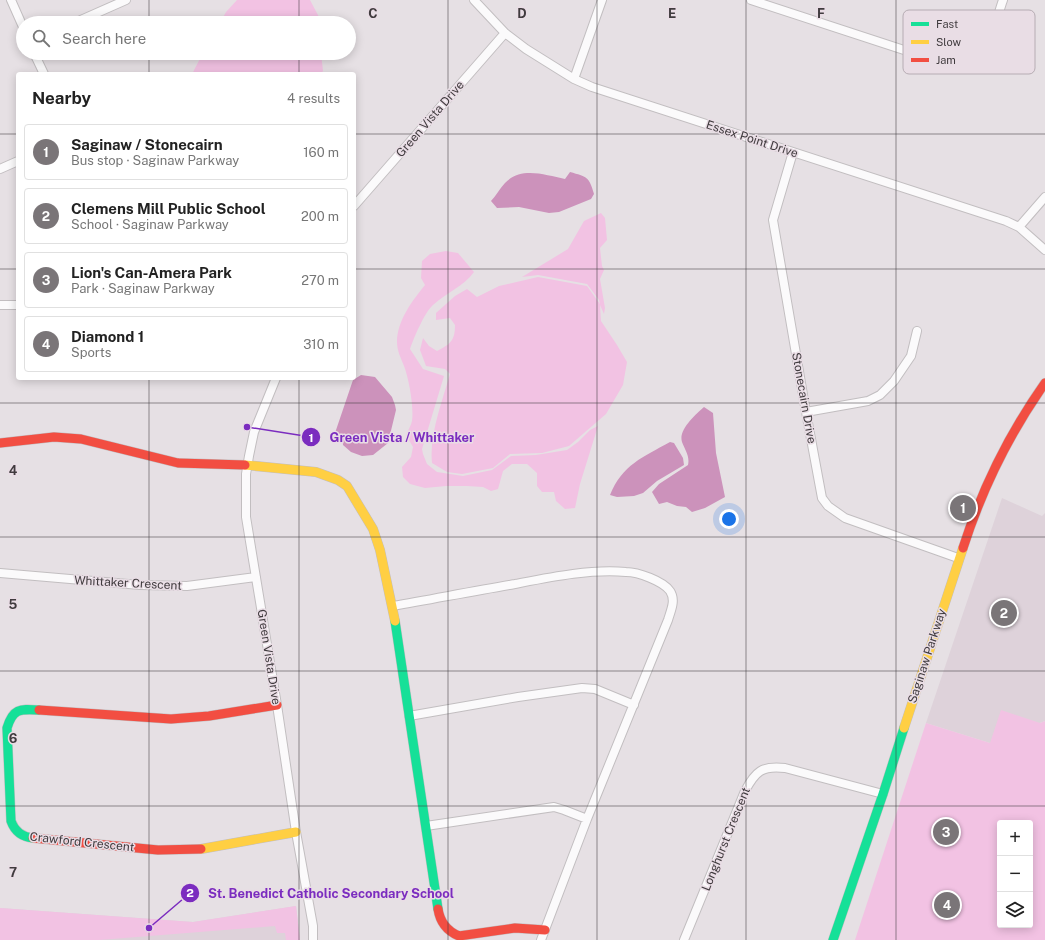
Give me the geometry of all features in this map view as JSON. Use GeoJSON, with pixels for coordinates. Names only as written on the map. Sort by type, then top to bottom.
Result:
{"type":"FeatureCollection","features":[{"type":"Feature","properties":{"kind":"street"},"geometry":{"type":"LineString","coordinates":[[11,0],[18,16]]}},
{"type":"Feature","properties":{"kind":"street"},"geometry":{"type":"LineString","coordinates":[[90,16],[126,0]]}},
{"type":"Feature","properties":{"kind":"street","name":"Essex Point Drive"},"geometry":{"type":"LineString","coordinates":[[474,0],[505,33],[526,49],[574,79],[592,87],[991,216],[1019,227],[1045,250]]}},
{"type":"Feature","properties":{"kind":"street"},"geometry":{"type":"LineString","coordinates":[[574,79],[602,0]]}},
{"type":"Feature","properties":{"kind":"street"},"geometry":{"type":"LineString","coordinates":[[751,0],[903,50]]}},
{"type":"Feature","properties":{"kind":"street"},"geometry":{"type":"LineString","coordinates":[[999,10],[1002,0]]}},
{"type":"Feature","properties":{"kind":"street","name":"Green Vista Drive"},"geometry":{"type":"LineString","coordinates":[[356,204],[505,33]]}},
{"type":"Feature","properties":{"kind":"street"},"geometry":{"type":"LineString","coordinates":[[37,60],[43,72]]}},
{"type":"Feature","properties":{"kind":"street","name":"Stonecairn Drive"},"geometry":{"type":"LineString","coordinates":[[793,152],[773,220],[822,498],[828,506],[845,518],[958,558]]}},
{"type":"Feature","properties":{"kind":"street"},"geometry":{"type":"LineString","coordinates":[[0,169],[16,162]]}},
{"type":"Feature","properties":{"kind":"street"},"geometry":{"type":"LineString","coordinates":[[1019,227],[1045,197]]}},
{"type":"Feature","properties":{"kind":"street"},"geometry":{"type":"LineString","coordinates":[[0,305],[16,305]]}},
{"type":"Feature","properties":{"kind":"street"},"geometry":{"type":"LineString","coordinates":[[806,412],[868,400],[880,395],[894,381],[911,356],[917,331]]}},
{"type":"Feature","properties":{"kind":"street","name":"Green Vista Drive"},"geometry":{"type":"LineString","coordinates":[[275,380],[254,432],[246,466],[246,516],[296,832],[313,926],[313,940]]}},
{"type":"Feature","properties":{"kind":"street","name":"Saginaw Parkway"},"geometry":{"type":"LineString","coordinates":[[833,940],[884,794],[921,672],[975,511],[996,464],[1030,404],[1045,383]]}},
{"type":"Feature","properties":{"kind":"street"},"geometry":{"type":"LineString","coordinates":[[0,442],[54,437],[81,439],[178,463],[246,466],[316,472],[338,480],[347,486],[373,529],[380,550],[393,606],[439,915],[442,924],[453,934],[459,936],[515,928],[545,930]]}},
{"type":"Feature","properties":{"kind":"street"},"geometry":{"type":"LineString","coordinates":[[393,606],[532,580],[585,573],[628,572],[653,579],[663,584],[672,596],[673,604],[668,620],[587,819],[541,940]]}},
{"type":"Feature","properties":{"kind":"street","name":"Whittaker Crescent"},"geometry":{"type":"LineString","coordinates":[[0,573],[140,586],[187,586],[256,578]]}},
{"type":"Feature","properties":{"kind":"street"},"geometry":{"type":"LineString","coordinates":[[409,716],[518,697],[582,688],[595,689],[634,705]]}},
{"type":"Feature","properties":{"kind":"street","name":"Crawford Crescent"},"geometry":{"type":"LineString","coordinates":[[277,705],[209,716],[171,719],[23,709],[16,711],[10,717],[7,728],[11,821],[15,831],[21,836],[29,838],[158,850],[201,849],[296,832]]}},
{"type":"Feature","properties":{"kind":"street","name":"Longhurst Crescent"},"geometry":{"type":"LineString","coordinates":[[684,940],[744,791],[750,780],[758,772],[774,766],[884,794]]}},
{"type":"Feature","properties":{"kind":"street"},"geometry":{"type":"LineString","coordinates":[[426,826],[554,807],[587,819]]}},
{"type":"Feature","properties":{"kind":"shaded area"},"geometry":{"type":"Polygon","coordinates":[[[237,0],[310,0],[318,16],[224,16],[237,0]]]}},
{"type":"Feature","properties":{"kind":"shaded area"},"geometry":{"type":"Polygon","coordinates":[[[199,60],[322,60],[323,71],[322,72],[193,72],[199,60]]]}},
{"type":"Feature","properties":{"kind":"shaded area"},"geometry":{"type":"Polygon","coordinates":[[[570,172],[584,176],[589,180],[594,194],[591,199],[559,212],[549,213],[519,207],[497,208],[491,201],[505,183],[518,175],[534,173],[565,179],[570,172]]]}},
{"type":"Feature","properties":{"kind":"shaded area"},"geometry":{"type":"Polygon","coordinates":[[[601,213],[605,218],[607,240],[600,248],[602,266],[604,270],[600,279],[605,308],[604,314],[600,305],[601,321],[627,362],[623,385],[606,414],[569,446],[542,453],[510,454],[493,468],[462,474],[447,472],[432,463],[432,441],[434,430],[450,374],[445,369],[426,366],[420,350],[423,338],[429,346],[437,351],[449,344],[453,338],[455,325],[450,318],[436,320],[436,313],[455,296],[467,289],[477,297],[499,286],[538,277],[587,286],[600,304],[599,300],[587,284],[538,275],[522,277],[568,249],[584,221],[601,213]]]}},
{"type":"Feature","properties":{"kind":"shaded area"},"geometry":{"type":"Polygon","coordinates":[[[446,251],[458,253],[474,272],[470,277],[433,305],[426,314],[410,349],[423,369],[444,376],[422,449],[427,464],[437,472],[463,476],[492,470],[511,456],[536,455],[567,450],[590,430],[598,426],[580,484],[575,508],[565,509],[556,501],[554,492],[542,492],[537,486],[537,473],[527,464],[512,464],[503,471],[498,489],[491,491],[483,487],[467,486],[425,488],[410,484],[403,477],[402,467],[411,457],[413,447],[406,435],[412,421],[412,408],[408,378],[399,354],[397,342],[398,334],[402,319],[425,285],[421,278],[422,261],[430,254],[446,251]]]}},
{"type":"Feature","properties":{"kind":"shaded area"},"geometry":{"type":"Polygon","coordinates":[[[361,375],[375,377],[392,397],[395,405],[396,410],[388,443],[373,455],[362,456],[351,452],[343,445],[342,435],[335,433],[353,380],[356,380],[356,378],[361,375]]]}},
{"type":"Feature","properties":{"kind":"shaded area"},"geometry":{"type":"Polygon","coordinates":[[[704,407],[713,413],[716,453],[725,497],[705,508],[692,512],[686,507],[677,506],[667,502],[659,504],[652,492],[659,484],[688,465],[688,456],[681,437],[688,423],[704,407]]]}},
{"type":"Feature","properties":{"kind":"shaded area"},"geometry":{"type":"Polygon","coordinates":[[[670,442],[674,443],[683,458],[684,465],[657,481],[643,493],[634,496],[617,497],[610,495],[615,485],[627,469],[642,457],[670,442]]]}},
{"type":"Feature","properties":{"kind":"shaded area"},"geometry":{"type":"Polygon","coordinates":[[[1002,498],[1042,516],[1045,513],[1045,721],[990,743],[926,723],[1002,498]]]}},
{"type":"Feature","properties":{"kind":"shaded area"},"geometry":{"type":"Polygon","coordinates":[[[1001,710],[1040,723],[1045,721],[1045,940],[855,940],[926,723],[990,743],[1001,710]]]}},
{"type":"Feature","properties":{"kind":"shaded area"},"geometry":{"type":"Polygon","coordinates":[[[296,906],[300,940],[0,940],[0,908],[193,922],[296,906]]]}},
{"type":"Feature","properties":{"kind":"shaded area"},"geometry":{"type":"Polygon","coordinates":[[[296,906],[300,940],[286,940],[285,933],[277,933],[275,926],[99,940],[0,940],[0,908],[193,922],[296,906]]]}},
{"type":"Feature","properties":{"kind":"traffic: fast"},"geometry":{"type":"LineString","coordinates":[[395,621],[438,909]]}},
{"type":"Feature","properties":{"kind":"traffic: fast"},"geometry":{"type":"LineString","coordinates":[[33,838],[19,833],[11,821],[7,728],[9,721],[18,711],[39,710]]}},
{"type":"Feature","properties":{"kind":"traffic: fast"},"geometry":{"type":"LineString","coordinates":[[833,940],[904,728]]}},
{"type":"Feature","properties":{"kind":"traffic: slow"},"geometry":{"type":"LineString","coordinates":[[245,465],[316,472],[338,480],[347,486],[373,529],[380,550],[395,621]]}},
{"type":"Feature","properties":{"kind":"traffic: slow"},"geometry":{"type":"LineString","coordinates":[[904,728],[963,548]]}},
{"type":"Feature","properties":{"kind":"traffic: slow"},"geometry":{"type":"LineString","coordinates":[[201,849],[296,832]]}},
{"type":"Feature","properties":{"kind":"traffic: jam"},"geometry":{"type":"LineString","coordinates":[[963,548],[979,504],[998,462],[1008,442],[1045,383]]}},
{"type":"Feature","properties":{"kind":"traffic: jam"},"geometry":{"type":"LineString","coordinates":[[0,443],[54,437],[81,439],[178,463],[245,465]]}},
{"type":"Feature","properties":{"kind":"traffic: jam"},"geometry":{"type":"LineString","coordinates":[[39,710],[171,719],[209,716],[277,705]]}},
{"type":"Feature","properties":{"kind":"traffic: jam"},"geometry":{"type":"LineString","coordinates":[[33,838],[158,850],[201,849]]}},
{"type":"Feature","properties":{"kind":"traffic: jam"},"geometry":{"type":"LineString","coordinates":[[438,909],[440,918],[445,926],[451,932],[459,936],[515,928],[545,930]]}},
{"type":"Feature","properties":{"kind":"place","name":"Green Vista / Whittaker"},"geometry":{"type":"Point","coordinates":[247,427]}},
{"type":"Feature","properties":{"kind":"place","name":"Saginaw / Stonecairn"},"geometry":{"type":"Point","coordinates":[963,508]}},
{"type":"Feature","properties":{"kind":"place","name":"Clemens Mill Public School"},"geometry":{"type":"Point","coordinates":[1004,613]}},
{"type":"Feature","properties":{"kind":"place","name":"Lion's Can-Amera Park"},"geometry":{"type":"Point","coordinates":[946,832]}},
{"type":"Feature","properties":{"kind":"place","name":"Diamond 1"},"geometry":{"type":"Point","coordinates":[947,905]}},
{"type":"Feature","properties":{"kind":"place","name":"St. Benedict Catholic Secondary School"},"geometry":{"type":"Point","coordinates":[149,928]}}]}
